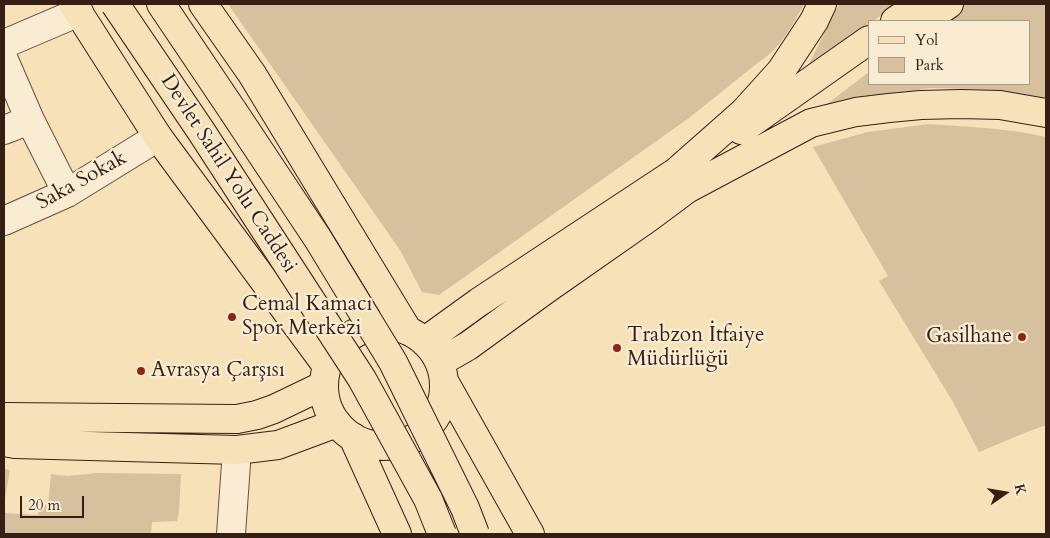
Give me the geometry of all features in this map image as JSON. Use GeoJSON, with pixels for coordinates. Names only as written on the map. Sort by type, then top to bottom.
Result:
{"type":"FeatureCollection","features":[{"type":"Feature","properties":{"kind":"main road","name":"Devlet Sahil Yolu Caddesi"},"geometry":{"type":"LineString","coordinates":[[115,4],[362,379],[428,499],[442,534]]}},
{"type":"Feature","properties":{"kind":"main road","name":"Devlet Sahil Yolu Caddesi"},"geometry":{"type":"LineString","coordinates":[[161,4],[318,239],[393,362],[465,508],[475,534]]}},
{"type":"Feature","properties":{"kind":"main road"},"geometry":{"type":"LineString","coordinates":[[203,4],[252,74],[429,354],[530,534]]}},
{"type":"Feature","properties":{"kind":"main road"},"geometry":{"type":"LineString","coordinates":[[682,180],[780,71],[814,21],[822,4]]}},
{"type":"Feature","properties":{"kind":"main road"},"geometry":{"type":"LineString","coordinates":[[896,20],[920,4]]}},
{"type":"Feature","properties":{"kind":"main road"},"geometry":{"type":"LineString","coordinates":[[925,20],[949,4]]}},
{"type":"Feature","properties":{"kind":"main road"},"geometry":{"type":"LineString","coordinates":[[76,8],[158,137],[325,375],[328,405],[345,430],[397,534]]}},
{"type":"Feature","properties":{"kind":"main road"},"geometry":{"type":"LineString","coordinates":[[682,180],[750,124],[868,41]]}},
{"type":"Feature","properties":{"kind":"main road"},"geometry":{"type":"LineString","coordinates":[[429,354],[479,302],[682,180],[868,61]]}},
{"type":"Feature","properties":{"kind":"main road"},"geometry":{"type":"LineString","coordinates":[[682,180],[811,124],[856,112],[961,104],[1000,105],[1046,113]]}},
{"type":"Feature","properties":{"kind":"main road"},"geometry":{"type":"LineString","coordinates":[[7,443],[237,450],[278,444],[345,430],[370,444],[389,446],[408,442],[424,432],[436,417],[443,400],[429,354],[389,326],[370,327],[352,335],[337,348],[325,375],[274,409],[257,415],[237,419],[8,416]]}},
{"type":"Feature","properties":{"kind":"street"},"geometry":{"type":"LineString","coordinates":[[4,44],[76,8]]}},
{"type":"Feature","properties":{"kind":"street"},"geometry":{"type":"LineString","coordinates":[[4,60],[30,120],[67,193]]}},
{"type":"Feature","properties":{"kind":"street"},"geometry":{"type":"LineString","coordinates":[[4,130],[30,120]]}},
{"type":"Feature","properties":{"kind":"street","name":"Saka Sokak"},"geometry":{"type":"LineString","coordinates":[[4,221],[67,193],[158,137]]}},
{"type":"Feature","properties":{"kind":"street"},"geometry":{"type":"LineString","coordinates":[[231,534],[237,450]]}},
{"type":"Feature","properties":{"kind":"green space"},"geometry":{"type":"Polygon","coordinates":[[[228,4],[804,4],[785,36],[767,57],[689,118],[439,295],[422,292],[400,250],[228,4]]]}},
{"type":"Feature","properties":{"kind":"green space"},"geometry":{"type":"Polygon","coordinates":[[[839,4],[898,4],[874,20],[868,20],[868,25],[807,68],[839,4]]]}},
{"type":"Feature","properties":{"kind":"green space"},"geometry":{"type":"Polygon","coordinates":[[[962,4],[1046,4],[1046,98],[973,89],[930,88],[827,104],[868,73],[868,85],[1030,85],[1030,20],[939,20],[962,4]]]}},
{"type":"Feature","properties":{"kind":"green space"},"geometry":{"type":"Polygon","coordinates":[[[929,124],[1003,130],[1046,137],[1046,425],[979,452],[953,402],[879,281],[888,276],[813,147],[868,132],[929,124]]]}},
{"type":"Feature","properties":{"kind":"green space"},"geometry":{"type":"Polygon","coordinates":[[[4,469],[10,470],[4,505],[4,469]]]}},
{"type":"Feature","properties":{"kind":"green space"},"geometry":{"type":"Polygon","coordinates":[[[97,473],[181,474],[177,521],[152,522],[151,534],[4,534],[4,513],[38,515],[39,504],[48,505],[51,474],[67,476],[97,473]]]}},
{"type":"Feature","properties":{"kind":"place","name":"Cemal Kamacı Spor Merkezi"},"geometry":{"type":"Point","coordinates":[232,317]}},
{"type":"Feature","properties":{"kind":"place","name":"Gasilhane"},"geometry":{"type":"Point","coordinates":[1022,337]}},
{"type":"Feature","properties":{"kind":"place","name":"Trabzon İtfaiye Müdürlüğü"},"geometry":{"type":"Point","coordinates":[617,348]}},
{"type":"Feature","properties":{"kind":"place","name":"Avrasya Çarşısı"},"geometry":{"type":"Point","coordinates":[141,371]}}]}
